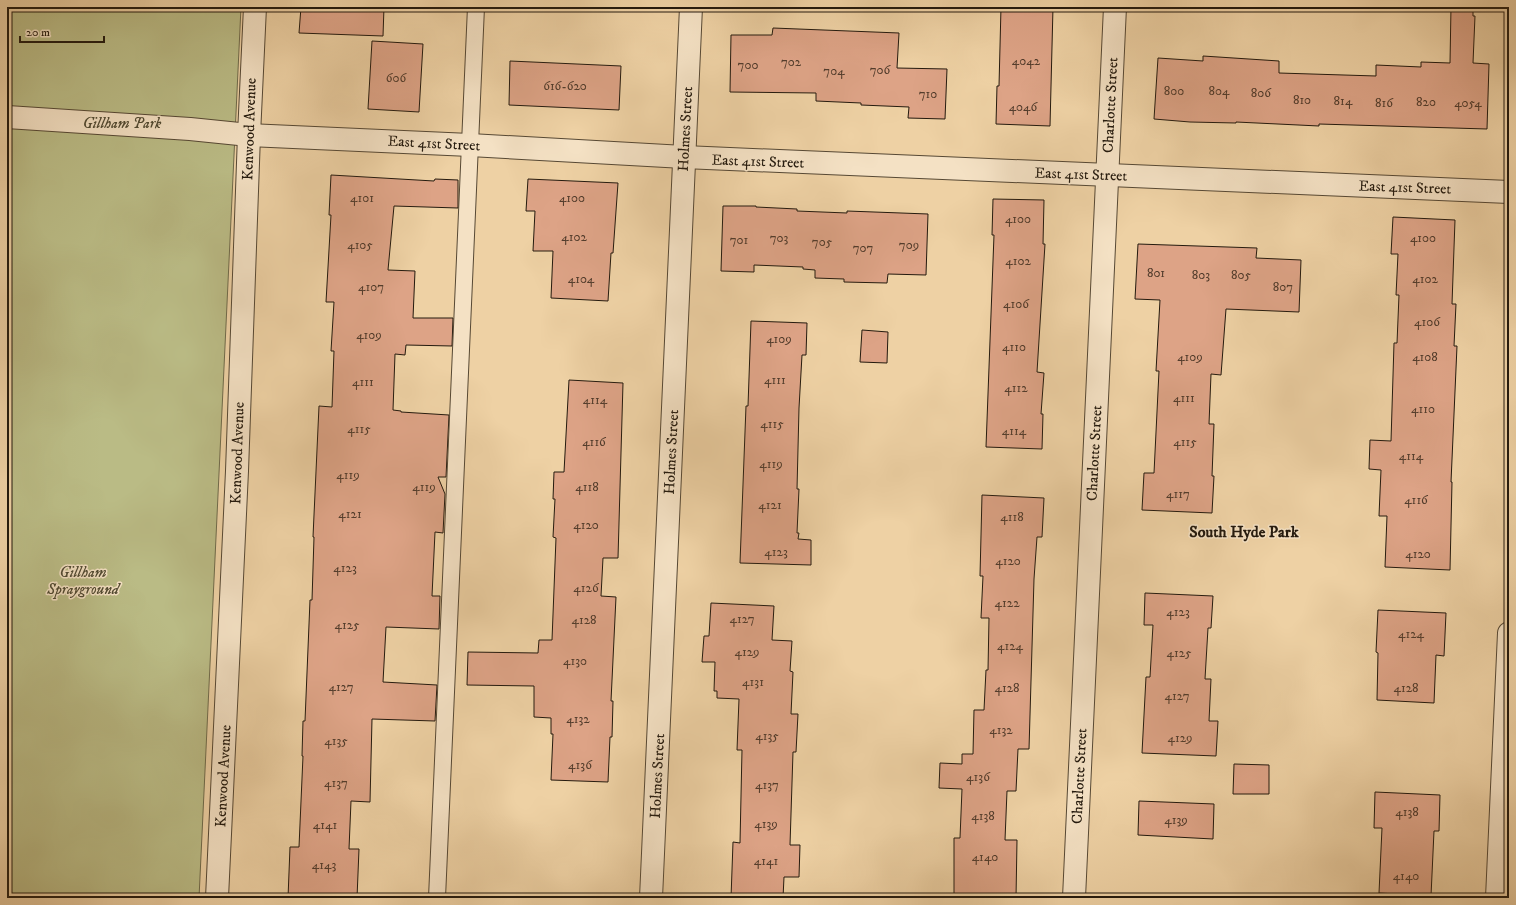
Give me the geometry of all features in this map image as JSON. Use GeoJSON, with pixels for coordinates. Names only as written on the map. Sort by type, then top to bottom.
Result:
{"type":"FeatureCollection","features":[{"type":"Feature","properties":{"kind":"street","name":"Kenwood Avenue"},"geometry":{"type":"LineString","coordinates":[[217,898],[237,471],[255,7]]}},
{"type":"Feature","properties":{"kind":"street","name":"Holmes Street"},"geometry":{"type":"LineString","coordinates":[[651,898],[691,7]]}},
{"type":"Feature","properties":{"kind":"street","name":"Charlotte Street"},"geometry":{"type":"LineString","coordinates":[[1074,898],[1115,7]]}},
{"type":"Feature","properties":{"kind":"street","name":"East 41st Street"},"geometry":{"type":"LineString","coordinates":[[7,117],[182,128],[249,135],[684,157],[1509,192]]}},
{"type":"Feature","properties":{"kind":"street"},"geometry":{"type":"LineString","coordinates":[[1497,898],[1509,633]]}},
{"type":"Feature","properties":{"kind":"lane"},"geometry":{"type":"LineString","coordinates":[[437,898],[476,7]]}},
{"type":"Feature","properties":{"kind":"green space","name":"Gillham Park"},"geometry":{"type":"Polygon","coordinates":[[[7,7],[241,7],[199,898],[7,898],[7,7]]]}},
{"type":"Feature","properties":{"kind":"building"},"geometry":{"type":"Polygon","coordinates":[[[301,7],[384,7],[383,36],[299,33],[301,7]]]}},
{"type":"Feature","properties":{"kind":"building"},"geometry":{"type":"Polygon","coordinates":[[[1001,7],[1053,7],[1050,126],[996,124],[997,86],[999,86],[1001,7]]]}},
{"type":"Feature","properties":{"kind":"building"},"geometry":{"type":"Polygon","coordinates":[[[1451,7],[1473,7],[1473,16],[1475,16],[1473,63],[1489,64],[1487,129],[1319,124],[1319,126],[1236,122],[1190,122],[1154,119],[1158,58],[1203,61],[1203,56],[1279,61],[1279,73],[1376,76],[1376,65],[1421,67],[1421,62],[1450,63],[1451,7]]]}},
{"type":"Feature","properties":{"kind":"building"},"geometry":{"type":"Polygon","coordinates":[[[773,28],[899,33],[897,68],[947,69],[945,119],[908,118],[909,107],[816,101],[816,93],[730,92],[731,35],[772,35],[773,28]]]}},
{"type":"Feature","properties":{"kind":"building"},"geometry":{"type":"Polygon","coordinates":[[[372,41],[423,44],[419,112],[368,109],[372,41]]]}},
{"type":"Feature","properties":{"kind":"building"},"geometry":{"type":"Polygon","coordinates":[[[510,61],[621,66],[619,110],[509,105],[510,61]]]}},
{"type":"Feature","properties":{"kind":"building"},"geometry":{"type":"Polygon","coordinates":[[[331,175],[434,181],[435,179],[458,180],[458,208],[394,206],[388,270],[415,271],[413,318],[453,318],[452,346],[406,345],[405,355],[395,354],[393,410],[401,412],[449,415],[446,477],[438,477],[445,494],[443,533],[435,532],[432,596],[440,596],[439,629],[386,627],[383,682],[437,685],[435,721],[372,719],[370,802],[351,801],[349,849],[359,849],[357,898],[288,898],[290,847],[299,847],[303,721],[305,721],[310,600],[312,600],[313,537],[319,406],[332,407],[334,351],[331,351],[334,302],[326,302],[331,215],[329,215],[331,175]]]}},
{"type":"Feature","properties":{"kind":"building"},"geometry":{"type":"Polygon","coordinates":[[[528,179],[618,183],[608,301],[551,298],[553,251],[533,251],[535,211],[526,211],[528,179]]]}},
{"type":"Feature","properties":{"kind":"building"},"geometry":{"type":"Polygon","coordinates":[[[993,199],[1044,200],[1043,244],[1045,244],[1037,372],[1044,373],[1041,414],[1043,414],[1042,449],[986,447],[994,235],[992,235],[993,199]]]}},
{"type":"Feature","properties":{"kind":"building"},"geometry":{"type":"Polygon","coordinates":[[[723,206],[756,206],[797,209],[797,211],[847,213],[847,211],[928,214],[926,275],[888,274],[887,283],[844,282],[844,279],[815,278],[815,270],[803,269],[803,267],[754,265],[754,272],[721,271],[723,206]]]}},
{"type":"Feature","properties":{"kind":"building"},"geometry":{"type":"Polygon","coordinates":[[[1393,217],[1455,220],[1452,304],[1456,304],[1454,346],[1457,346],[1451,482],[1450,570],[1385,567],[1387,516],[1379,516],[1381,470],[1369,469],[1370,440],[1391,441],[1394,343],[1397,343],[1399,295],[1396,295],[1398,254],[1391,254],[1393,217]]]}},
{"type":"Feature","properties":{"kind":"building"},"geometry":{"type":"Polygon","coordinates":[[[1138,244],[1257,248],[1256,258],[1301,260],[1299,312],[1226,309],[1221,375],[1211,374],[1209,424],[1214,424],[1212,513],[1142,510],[1144,473],[1154,473],[1159,371],[1156,371],[1160,300],[1135,299],[1138,244]]]}},
{"type":"Feature","properties":{"kind":"building"},"geometry":{"type":"Polygon","coordinates":[[[751,321],[807,323],[806,355],[802,355],[799,408],[797,489],[799,489],[797,533],[799,533],[798,539],[811,540],[811,565],[740,563],[751,321]]]}},
{"type":"Feature","properties":{"kind":"building"},"geometry":{"type":"Polygon","coordinates":[[[862,330],[888,332],[887,363],[860,362],[862,330]]]}},
{"type":"Feature","properties":{"kind":"building"},"geometry":{"type":"Polygon","coordinates":[[[569,380],[623,383],[618,558],[603,558],[601,596],[616,597],[611,701],[613,701],[612,737],[610,737],[608,782],[551,780],[553,734],[551,734],[551,718],[534,717],[534,686],[467,685],[468,652],[538,653],[539,640],[552,640],[556,538],[553,537],[555,499],[553,499],[554,472],[564,472],[569,380]]]}},
{"type":"Feature","properties":{"kind":"building"},"geometry":{"type":"Polygon","coordinates":[[[982,495],[1044,498],[1042,537],[1037,537],[1034,579],[1029,749],[1018,749],[1016,791],[1007,791],[1005,840],[1017,840],[1016,898],[954,898],[954,838],[960,838],[962,789],[939,788],[940,763],[962,764],[962,754],[973,754],[974,710],[984,710],[986,670],[988,670],[989,618],[981,618],[983,576],[980,576],[982,495]]]}},
{"type":"Feature","properties":{"kind":"building"},"geometry":{"type":"Polygon","coordinates":[[[1145,593],[1213,596],[1211,628],[1208,628],[1205,679],[1211,679],[1209,721],[1218,721],[1216,756],[1142,753],[1146,677],[1150,677],[1153,625],[1144,625],[1145,593]]]}},
{"type":"Feature","properties":{"kind":"building"},"geometry":{"type":"Polygon","coordinates":[[[711,603],[774,606],[772,640],[792,641],[790,671],[793,672],[791,714],[798,714],[796,752],[793,752],[790,845],[800,845],[799,877],[784,877],[783,898],[731,898],[733,842],[740,843],[742,750],[737,750],[739,699],[717,698],[717,691],[714,691],[715,662],[702,662],[704,636],[709,636],[711,603]]]}},
{"type":"Feature","properties":{"kind":"building"},"geometry":{"type":"Polygon","coordinates":[[[1378,610],[1446,613],[1444,656],[1436,655],[1434,703],[1377,700],[1378,653],[1376,652],[1378,610]]]}},
{"type":"Feature","properties":{"kind":"building"},"geometry":{"type":"Polygon","coordinates":[[[1234,764],[1269,765],[1269,794],[1233,794],[1234,764]]]}},
{"type":"Feature","properties":{"kind":"building"},"geometry":{"type":"Polygon","coordinates":[[[1375,792],[1440,795],[1439,831],[1434,831],[1431,896],[1379,893],[1382,828],[1374,828],[1375,792]]]}},
{"type":"Feature","properties":{"kind":"building"},"geometry":{"type":"Polygon","coordinates":[[[1139,801],[1214,804],[1213,839],[1138,835],[1139,801]]]}},
{"type":"Feature","properties":{"kind":"district","name":"South Hyde Park"},"geometry":{"type":"Point","coordinates":[1244,531]}},
{"type":"Feature","properties":{"kind":"park label","name":"Gillham Sprayground"},"geometry":{"type":"Point","coordinates":[83,580]}}]}
